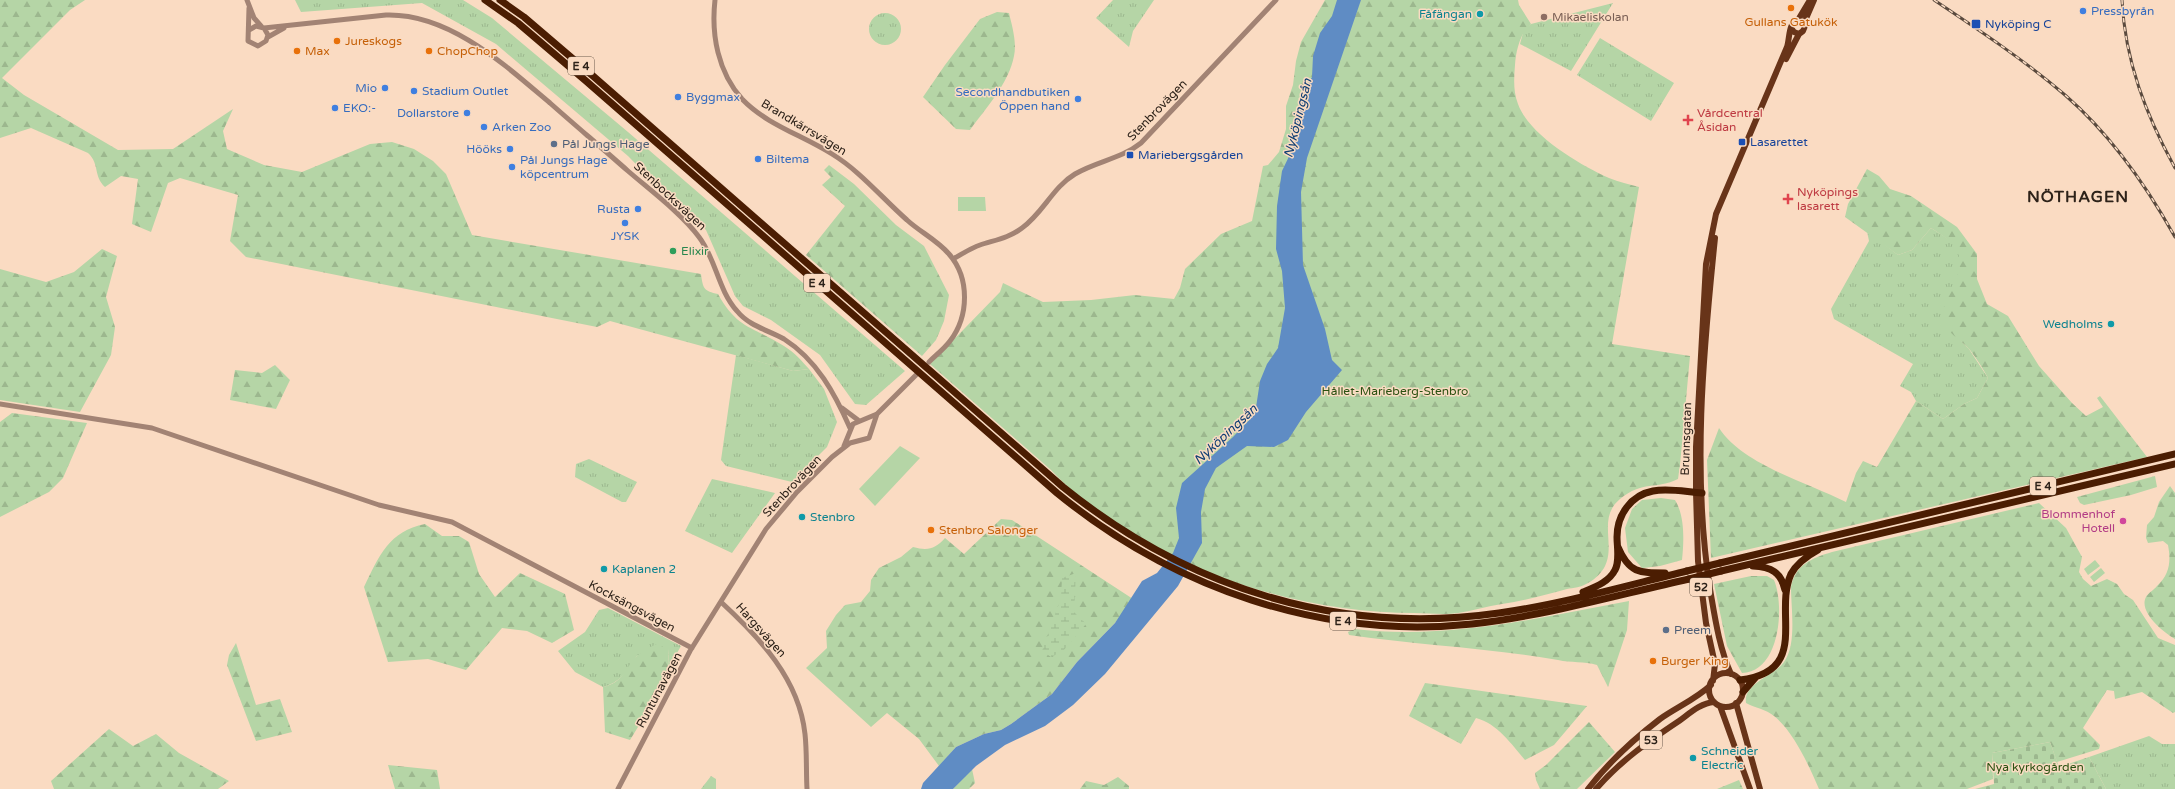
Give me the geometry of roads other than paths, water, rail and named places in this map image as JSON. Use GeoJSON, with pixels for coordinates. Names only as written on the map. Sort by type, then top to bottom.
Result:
{"type":"FeatureCollection","features":[{"type":"Feature","properties":{"kind":"highway","name":"E 4"},"geometry":{"type":"LineString","coordinates":[[485,0],[518,23],[586,81],[1057,493],[1120,539],[1154,559],[1201,582],[1261,604],[1321,617],[1377,625],[1428,627],[1513,619],[1689,579],[1720,567],[2175,454]]}},
{"type":"Feature","properties":{"kind":"highway","name":"E 4"},"geometry":{"type":"LineString","coordinates":[[500,0],[524,17],[598,81],[1063,487],[1123,531],[1158,552],[1204,574],[1240,588],[1290,602],[1323,610],[1383,617],[1429,618],[1476,616],[1515,610],[1687,571],[1745,565],[2175,464]]}},
{"type":"Feature","properties":{"kind":"highway"},"geometry":{"type":"LineString","coordinates":[[1568,599],[1603,583],[1610,577],[1617,566],[1617,529],[1620,517],[1634,499],[1648,492],[1660,490],[1699,492]]}},
{"type":"Feature","properties":{"kind":"highway"},"geometry":{"type":"LineString","coordinates":[[1617,545],[1625,561],[1636,572],[1675,574]]}},
{"type":"Feature","properties":{"kind":"highway"},"geometry":{"type":"LineString","coordinates":[[1786,594],[1791,575],[1798,564],[1826,546]]}},
{"type":"Feature","properties":{"kind":"highway"},"geometry":{"type":"LineString","coordinates":[[1743,692],[1758,676],[1770,669],[1782,653],[1786,635],[1786,594],[1782,578],[1775,570],[1767,567],[1745,565]]}},
{"type":"Feature","properties":{"kind":"highway"},"geometry":{"type":"LineString","coordinates":[[1740,680],[1758,676]]}},
{"type":"Feature","properties":{"kind":"main road"},"geometry":{"type":"LineString","coordinates":[[1801,22],[1810,0]]}},
{"type":"Feature","properties":{"kind":"main road"},"geometry":{"type":"LineString","coordinates":[[1801,22],[1814,0]]}},
{"type":"Feature","properties":{"kind":"main road"},"geometry":{"type":"LineString","coordinates":[[1794,22],[1801,22],[1805,29],[1799,34],[1794,32],[1791,28],[1794,22]]}},
{"type":"Feature","properties":{"kind":"main road","name":"Brunnsgatan"},"geometry":{"type":"LineString","coordinates":[[1731,674],[1720,646],[1706,560],[1696,447],[1709,264],[1716,214],[1787,47],[1791,28]]}},
{"type":"Feature","properties":{"kind":"main road","name":"Brunnsgatan"},"geometry":{"type":"LineString","coordinates":[[1764,103],[1799,34]]}},
{"type":"Feature","properties":{"kind":"main road","name":"Brunnsgatan"},"geometry":{"type":"LineString","coordinates":[[1699,492],[1698,561],[1707,628],[1715,664],[1712,683]]}},
{"type":"Feature","properties":{"kind":"main road"},"geometry":{"type":"LineString","coordinates":[[1712,683],[1720,675],[1731,674],[1740,680],[1743,692],[1736,704],[1729,707],[1720,706],[1714,702]]}},
{"type":"Feature","properties":{"kind":"main road","name":"52"},"geometry":{"type":"LineString","coordinates":[[1712,683],[1710,694],[1714,702]]}},
{"type":"Feature","properties":{"kind":"main road","name":"53"},"geometry":{"type":"LineString","coordinates":[[1588,789],[1617,757],[1635,740],[1660,720],[1697,696],[1712,683]]}},
{"type":"Feature","properties":{"kind":"main road","name":"53"},"geometry":{"type":"LineString","coordinates":[[1596,789],[1610,773],[1642,746],[1702,705],[1714,702]]}},
{"type":"Feature","properties":{"kind":"main road"},"geometry":{"type":"LineString","coordinates":[[1736,704],[1760,789]]}},
{"type":"Feature","properties":{"kind":"main road"},"geometry":{"type":"LineString","coordinates":[[1720,706],[1750,789]]}},
{"type":"Feature","properties":{"kind":"street"},"geometry":{"type":"LineString","coordinates":[[247,0],[249,8],[249,30],[247,37],[254,46],[262,46],[268,37],[263,27],[249,8]]}},
{"type":"Feature","properties":{"kind":"street","name":"Brandkärrsvägen"},"geometry":{"type":"LineString","coordinates":[[715,0],[714,29],[719,58],[730,81],[742,99],[768,120],[816,144],[847,164],[907,220],[941,246],[953,259]]}},
{"type":"Feature","properties":{"kind":"street","name":"Stenbrovägen"},"geometry":{"type":"LineString","coordinates":[[953,259],[974,248],[1000,240],[1016,232],[1032,219],[1070,177],[1093,166],[1122,156],[1141,143],[1276,0]]}},
{"type":"Feature","properties":{"kind":"street","name":"Stenbocksvägen"},"geometry":{"type":"LineString","coordinates":[[263,27],[287,27],[386,15],[408,16],[470,42],[499,60],[607,152],[690,227],[707,250],[724,293],[735,309],[745,319],[784,340],[806,357],[824,378],[840,406],[850,431]]}},
{"type":"Feature","properties":{"kind":"street"},"geometry":{"type":"LineString","coordinates":[[249,30],[256,26],[263,27]]}},
{"type":"Feature","properties":{"kind":"street","name":"Stenbocksvägen"},"geometry":{"type":"LineString","coordinates":[[268,37],[287,27]]}},
{"type":"Feature","properties":{"kind":"street"},"geometry":{"type":"LineString","coordinates":[[929,362],[949,342],[957,329],[964,310],[964,285],[953,259]]}},
{"type":"Feature","properties":{"kind":"street","name":"Stenbrovägen"},"geometry":{"type":"LineString","coordinates":[[843,447],[869,438],[871,427],[877,414],[916,375]]}},
{"type":"Feature","properties":{"kind":"street","name":"Kocksängsvägen"},"geometry":{"type":"LineString","coordinates":[[0,404],[152,428],[379,505],[442,518],[465,528],[692,648]]}},
{"type":"Feature","properties":{"kind":"street","name":"Stenbocksvägen"},"geometry":{"type":"LineString","coordinates":[[840,406],[861,420]]}},
{"type":"Feature","properties":{"kind":"street","name":"Stenbrovägen"},"geometry":{"type":"LineString","coordinates":[[721,602],[777,514],[843,447],[852,424],[877,414]]}},
{"type":"Feature","properties":{"kind":"street"},"geometry":{"type":"LineString","coordinates":[[861,420],[871,427]]}},
{"type":"Feature","properties":{"kind":"street"},"geometry":{"type":"LineString","coordinates":[[850,431],[853,438],[858,441]]}},
{"type":"Feature","properties":{"kind":"street","name":"Runtunavägen"},"geometry":{"type":"LineString","coordinates":[[618,789],[692,648],[721,602]]}},
{"type":"Feature","properties":{"kind":"street","name":"Hargsvägen"},"geometry":{"type":"LineString","coordinates":[[721,602],[737,617],[773,657],[794,692],[805,733],[807,789]]}},
{"type":"Feature","properties":{"kind":"water","name":"Nyköpingsån"},"geometry":{"type":"Polygon","coordinates":[[[1337,0],[1361,0],[1307,158],[1301,192],[1303,265],[1325,329],[1332,360],[1342,370],[1306,412],[1288,440],[1274,447],[1247,446],[1216,468],[1205,489],[1201,512],[1202,543],[1178,586],[1105,674],[1073,705],[1045,726],[1005,745],[976,766],[953,789],[921,789],[923,783],[956,747],[984,734],[1001,730],[1052,694],[1077,662],[1115,623],[1142,581],[1157,573],[1173,553],[1179,538],[1176,508],[1182,483],[1233,437],[1255,414],[1260,381],[1267,364],[1278,348],[1285,308],[1282,271],[1276,249],[1277,206],[1282,171],[1294,146],[1297,115],[1305,90],[1312,77],[1313,56],[1320,33],[1332,16],[1337,0]]]}},
{"type":"Feature","properties":{"kind":"railway"},"geometry":{"type":"LineString","coordinates":[[1934,0],[2017,57],[2065,95],[2081,110],[2097,126],[2126,161],[2152,198],[2175,237]]}},
{"type":"Feature","properties":{"kind":"railway"},"geometry":{"type":"LineString","coordinates":[[2122,0],[2127,45],[2132,66],[2146,108],[2175,168]]}},
{"type":"Feature","properties":{"kind":"place","name":"Gullans Gatukök"},"geometry":{"type":"Point","coordinates":[1791,8]}},
{"type":"Feature","properties":{"kind":"place","name":"Pressbyrån"},"geometry":{"type":"Point","coordinates":[2083,11]}},
{"type":"Feature","properties":{"kind":"place","name":"Fåfängan"},"geometry":{"type":"Point","coordinates":[1480,14]}},
{"type":"Feature","properties":{"kind":"place","name":"Mikaeliskolan"},"geometry":{"type":"Point","coordinates":[1544,17]}},
{"type":"Feature","properties":{"kind":"place","name":"Nyköping C"},"geometry":{"type":"Point","coordinates":[1976,24]}},
{"type":"Feature","properties":{"kind":"place","name":"Jureskogs"},"geometry":{"type":"Point","coordinates":[337,41]}},
{"type":"Feature","properties":{"kind":"place","name":"Max"},"geometry":{"type":"Point","coordinates":[297,51]}},
{"type":"Feature","properties":{"kind":"place","name":"ChopChop"},"geometry":{"type":"Point","coordinates":[429,51]}},
{"type":"Feature","properties":{"kind":"place","name":"Mio"},"geometry":{"type":"Point","coordinates":[385,88]}},
{"type":"Feature","properties":{"kind":"place","name":"Stadium Outlet"},"geometry":{"type":"Point","coordinates":[414,91]}},
{"type":"Feature","properties":{"kind":"place","name":"Byggmax"},"geometry":{"type":"Point","coordinates":[678,97]}},
{"type":"Feature","properties":{"kind":"place","name":"Secondhandbutiken Öppen hand"},"geometry":{"type":"Point","coordinates":[1078,99]}},
{"type":"Feature","properties":{"kind":"place","name":"EKO:-"},"geometry":{"type":"Point","coordinates":[335,108]}},
{"type":"Feature","properties":{"kind":"place","name":"Dollarstore"},"geometry":{"type":"Point","coordinates":[467,113]}},
{"type":"Feature","properties":{"kind":"place","name":"Vårdcentral Åsidan"},"geometry":{"type":"Point","coordinates":[1688,120]}},
{"type":"Feature","properties":{"kind":"place","name":"Arken Zoo"},"geometry":{"type":"Point","coordinates":[484,127]}},
{"type":"Feature","properties":{"kind":"place","name":"Lasarettet"},"geometry":{"type":"Point","coordinates":[1742,142]}},
{"type":"Feature","properties":{"kind":"place","name":"Pål Jungs Hage"},"geometry":{"type":"Point","coordinates":[554,144]}},
{"type":"Feature","properties":{"kind":"place","name":"Hööks"},"geometry":{"type":"Point","coordinates":[510,149]}},
{"type":"Feature","properties":{"kind":"place","name":"Mariebergsgården"},"geometry":{"type":"Point","coordinates":[1130,155]}},
{"type":"Feature","properties":{"kind":"place","name":"Biltema"},"geometry":{"type":"Point","coordinates":[758,159]}},
{"type":"Feature","properties":{"kind":"place","name":"Pål Jungs Hage köpcentrum"},"geometry":{"type":"Point","coordinates":[512,167]}},
{"type":"Feature","properties":{"kind":"place","name":"Nyköpings lasarett"},"geometry":{"type":"Point","coordinates":[1788,199]}},
{"type":"Feature","properties":{"kind":"place","name":"Rusta"},"geometry":{"type":"Point","coordinates":[638,209]}},
{"type":"Feature","properties":{"kind":"place","name":"JYSK"},"geometry":{"type":"Point","coordinates":[625,223]}},
{"type":"Feature","properties":{"kind":"place","name":"Elixir"},"geometry":{"type":"Point","coordinates":[673,251]}},
{"type":"Feature","properties":{"kind":"place","name":"Wedholms"},"geometry":{"type":"Point","coordinates":[2111,324]}},
{"type":"Feature","properties":{"kind":"place","name":"Stenbro"},"geometry":{"type":"Point","coordinates":[802,517]}},
{"type":"Feature","properties":{"kind":"place","name":"Blommenhof Hotell"},"geometry":{"type":"Point","coordinates":[2123,521]}},
{"type":"Feature","properties":{"kind":"place","name":"Stenbro Salonger"},"geometry":{"type":"Point","coordinates":[931,530]}},
{"type":"Feature","properties":{"kind":"place","name":"Kaplanen 2"},"geometry":{"type":"Point","coordinates":[604,569]}},
{"type":"Feature","properties":{"kind":"place","name":"Preem"},"geometry":{"type":"Point","coordinates":[1666,630]}},
{"type":"Feature","properties":{"kind":"place","name":"Burger King"},"geometry":{"type":"Point","coordinates":[1653,661]}},
{"type":"Feature","properties":{"kind":"place","name":"Schneider Electric"},"geometry":{"type":"Point","coordinates":[1693,758]}},
{"type":"Feature","properties":{"kind":"district","name":"NÖTHAGEN"},"geometry":{"type":"Point","coordinates":[2078,196]}},
{"type":"Feature","properties":{"kind":"park label","name":"Hållet-Marieberg-Stenbro"},"geometry":{"type":"Point","coordinates":[1395,391]}},
{"type":"Feature","properties":{"kind":"park label","name":"Nya kyrkogården"},"geometry":{"type":"Point","coordinates":[2035,767]}}]}
